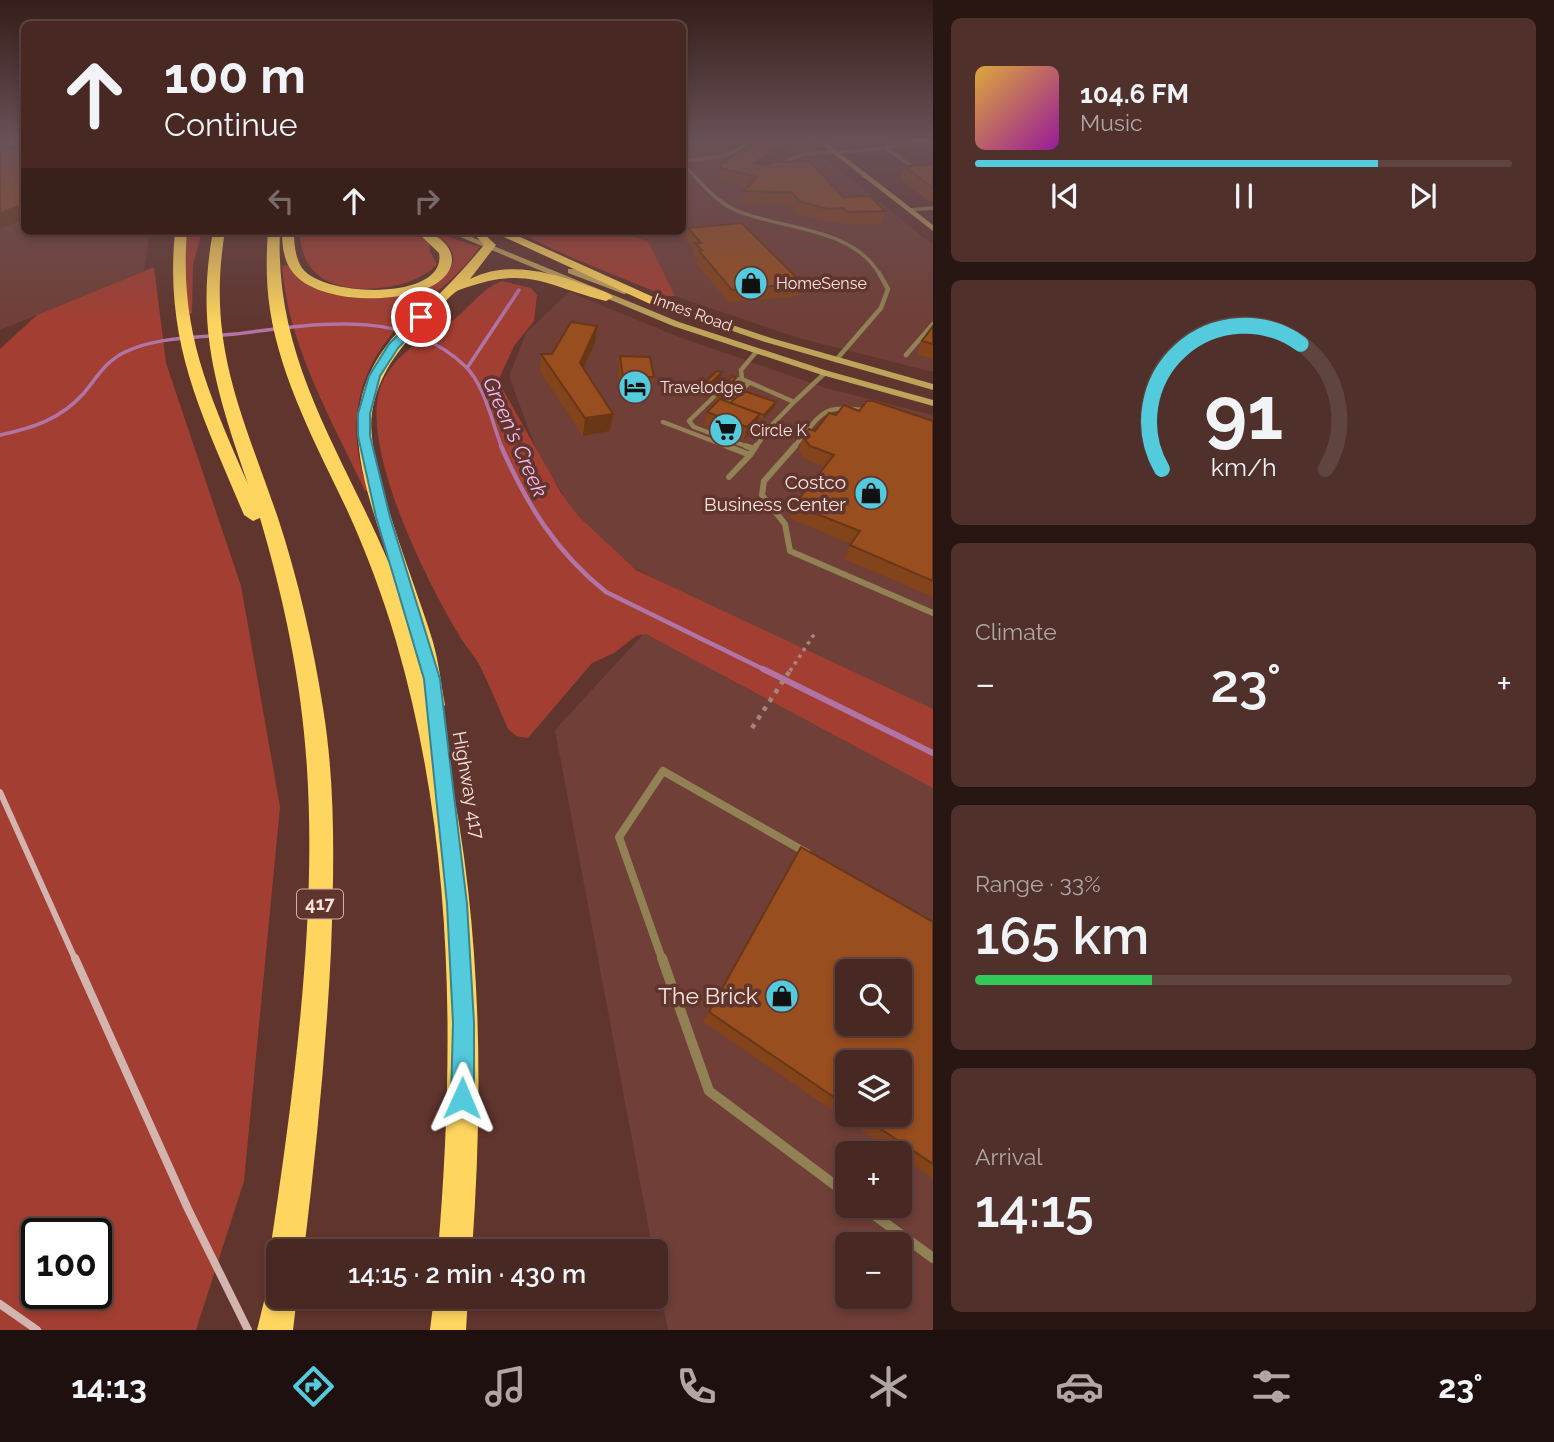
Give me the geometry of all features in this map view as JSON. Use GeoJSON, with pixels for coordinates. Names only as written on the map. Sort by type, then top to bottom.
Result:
{"type":"FeatureCollection","features":[{"type":"Feature","properties":{"kind":"highway"},"geometry":{"type":"LineString","coordinates":[[181,235],[176,280],[186,352],[296,624]]}},
{"type":"Feature","properties":{"kind":"highway","name":"417"},"geometry":{"type":"LineString","coordinates":[[217,235],[210,284],[211,325],[236,423],[281,557],[312,710],[323,797],[313,1034],[289,1239]]}},
{"type":"Feature","properties":{"kind":"highway","name":"Highway 417"},"geometry":{"type":"LineString","coordinates":[[274,235],[271,267],[280,329],[385,577],[416,676],[442,784],[457,904],[463,1023],[454,1239]]}},
{"type":"Feature","properties":{"kind":"highway"},"geometry":{"type":"LineString","coordinates":[[289,235],[292,261],[306,279],[329,289],[370,295],[411,289],[429,282],[442,271],[447,261],[444,250],[427,235]]}},
{"type":"Feature","properties":{"kind":"highway"},"geometry":{"type":"LineString","coordinates":[[506,235],[664,305]]}},
{"type":"Feature","properties":{"kind":"highway"},"geometry":{"type":"LineString","coordinates":[[442,784],[432,679],[374,487],[364,436],[364,414],[372,384],[393,346],[462,280],[485,241]]}},
{"type":"Feature","properties":{"kind":"highway"},"geometry":{"type":"LineString","coordinates":[[434,306],[483,276],[508,271],[535,274],[606,297]]}},
{"type":"Feature","properties":{"kind":"highway"},"geometry":{"type":"LineString","coordinates":[[275,1330],[278,1309]]}},
{"type":"Feature","properties":{"kind":"highway"},"geometry":{"type":"LineString","coordinates":[[448,1330],[450,1309]]}},
{"type":"Feature","properties":{"kind":"main road"},"geometry":{"type":"LineString","coordinates":[[899,202],[933,229]]}},
{"type":"Feature","properties":{"kind":"main road","name":"Innes Road"},"geometry":{"type":"LineString","coordinates":[[464,235],[664,305],[836,360],[933,387]]}},
{"type":"Feature","properties":{"kind":"main road","name":"Innes Road"},"geometry":{"type":"LineString","coordinates":[[475,235],[606,297],[757,351],[933,403]]}},
{"type":"Feature","properties":{"kind":"main road"},"geometry":{"type":"LineString","coordinates":[[825,373],[836,360]]}},
{"type":"Feature","properties":{"kind":"lane"},"geometry":{"type":"LineString","coordinates":[[723,202],[727,206],[836,239],[860,253],[881,274],[888,289],[881,307],[836,360]]}},
{"type":"Feature","properties":{"kind":"lane"},"geometry":{"type":"LineString","coordinates":[[909,210],[933,208]]}},
{"type":"Feature","properties":{"kind":"lane"},"geometry":{"type":"LineString","coordinates":[[906,355],[933,324]]}},
{"type":"Feature","properties":{"kind":"lane"},"geometry":{"type":"LineString","coordinates":[[757,351],[741,370],[742,379],[748,384],[794,402]]}},
{"type":"Feature","properties":{"kind":"lane"},"geometry":{"type":"LineString","coordinates":[[729,477],[750,456],[770,427],[825,373]]}},
{"type":"Feature","properties":{"kind":"lane"},"geometry":{"type":"LineString","coordinates":[[742,379],[730,381],[689,421],[690,424],[754,449]]}},
{"type":"Feature","properties":{"kind":"lane"},"geometry":{"type":"LineString","coordinates":[[720,408],[748,384]]}},
{"type":"Feature","properties":{"kind":"lane"},"geometry":{"type":"LineString","coordinates":[[881,414],[839,406],[827,409],[764,481],[762,495],[785,524],[790,551],[933,613]]}},
{"type":"Feature","properties":{"kind":"lane"},"geometry":{"type":"LineString","coordinates":[[703,408],[720,408],[729,412]]}},
{"type":"Feature","properties":{"kind":"lane"},"geometry":{"type":"LineString","coordinates":[[748,419],[770,427]]}},
{"type":"Feature","properties":{"kind":"lane"},"geometry":{"type":"LineString","coordinates":[[663,422],[750,456]]}},
{"type":"Feature","properties":{"kind":"lane"},"geometry":{"type":"LineString","coordinates":[[816,858],[663,771],[619,836],[709,1091],[835,1185]]}},
{"type":"Feature","properties":{"kind":"lane"},"geometry":{"type":"LineString","coordinates":[[878,1218],[933,1258]]}},
{"type":"Feature","properties":{"kind":"path"},"geometry":{"type":"LineString","coordinates":[[752,728],[815,633]]}},
{"type":"Feature","properties":{"kind":"shaded area"},"geometry":{"type":"Polygon","coordinates":[[[0,202],[21,202],[21,235],[149,235],[144,271],[0,330],[0,202]]]}},
{"type":"Feature","properties":{"kind":"shaded area"},"geometry":{"type":"Polygon","coordinates":[[[686,202],[879,202],[933,245],[933,372],[798,338],[675,296],[646,240],[629,235],[686,235],[686,202]]]}},
{"type":"Feature","properties":{"kind":"shaded area"},"geometry":{"type":"Polygon","coordinates":[[[187,235],[201,235],[193,265],[192,313],[185,314],[182,285],[187,235]]]}},
{"type":"Feature","properties":{"kind":"shaded area"},"geometry":{"type":"Polygon","coordinates":[[[299,235],[418,235],[430,243],[430,251],[437,264],[426,274],[411,281],[393,286],[355,288],[337,285],[322,278],[311,268],[304,255],[299,235]]]}},
{"type":"Feature","properties":{"kind":"shaded area"},"geometry":{"type":"Polygon","coordinates":[[[436,235],[480,247],[452,278],[403,322],[374,359],[359,400],[357,422],[357,444],[368,490],[365,491],[302,354],[286,296],[282,266],[288,265],[304,283],[329,293],[359,297],[390,295],[419,288],[441,278],[453,264],[450,248],[436,235]]]}},
{"type":"Feature","properties":{"kind":"shaded area"},"geometry":{"type":"Polygon","coordinates":[[[523,235],[628,235],[648,241],[675,296],[666,296],[523,235]]]}},
{"type":"Feature","properties":{"kind":"shaded area"},"geometry":{"type":"Polygon","coordinates":[[[154,267],[166,363],[241,586],[280,807],[244,1181],[196,1330],[0,1330],[0,349],[37,315],[154,267]]]}},
{"type":"Feature","properties":{"kind":"shaded area"},"geometry":{"type":"Polygon","coordinates":[[[502,281],[531,288],[537,295],[534,321],[514,346],[498,381],[560,491],[578,516],[636,570],[933,709],[933,788],[646,634],[636,636],[614,653],[592,663],[528,738],[516,736],[508,729],[480,666],[461,639],[415,551],[389,482],[380,449],[377,418],[379,392],[398,359],[502,281]]]}},
{"type":"Feature","properties":{"kind":"shaded area"},"geometry":{"type":"Polygon","coordinates":[[[569,292],[679,337],[826,388],[933,415],[933,1330],[668,1330],[664,1309],[668,1309],[668,1239],[651,1239],[555,730],[681,593],[598,548],[539,457],[509,376],[526,333],[569,292]]]}},
{"type":"Feature","properties":{"kind":"building"},"geometry":{"type":"Polygon","coordinates":[[[0,202],[21,202],[21,205],[0,213],[0,202]]]}},
{"type":"Feature","properties":{"kind":"building"},"geometry":{"type":"Polygon","coordinates":[[[801,202],[876,202],[885,211],[848,212],[843,208],[828,209],[801,202]]]}},
{"type":"Feature","properties":{"kind":"building"},"geometry":{"type":"Polygon","coordinates":[[[742,223],[802,283],[732,290],[699,251],[702,250],[695,243],[701,243],[688,228],[742,223]]]}},
{"type":"Feature","properties":{"kind":"building"},"geometry":{"type":"Polygon","coordinates":[[[571,322],[597,326],[580,363],[613,414],[585,418],[541,354],[552,354],[571,322]]]}},
{"type":"Feature","properties":{"kind":"building"},"geometry":{"type":"Polygon","coordinates":[[[933,326],[933,344],[922,341],[933,326]]]}},
{"type":"Feature","properties":{"kind":"building"},"geometry":{"type":"Polygon","coordinates":[[[620,356],[650,357],[654,377],[623,377],[620,356]]]}},
{"type":"Feature","properties":{"kind":"building"},"geometry":{"type":"Polygon","coordinates":[[[717,371],[722,372],[708,386],[703,384],[717,371]]]}},
{"type":"Feature","properties":{"kind":"building"},"geometry":{"type":"Polygon","coordinates":[[[733,376],[736,378],[722,391],[718,389],[733,376]]]}},
{"type":"Feature","properties":{"kind":"building"},"geometry":{"type":"Polygon","coordinates":[[[744,391],[776,402],[764,415],[730,403],[744,391]]]}},
{"type":"Feature","properties":{"kind":"building"},"geometry":{"type":"Polygon","coordinates":[[[720,399],[760,414],[747,427],[707,412],[720,399]]]}},
{"type":"Feature","properties":{"kind":"building","name":"Costco Business Center"},"geometry":{"type":"Polygon","coordinates":[[[867,401],[933,421],[933,581],[850,545],[860,531],[794,505],[834,455],[810,446],[803,437],[809,429],[815,431],[829,413],[836,415],[844,405],[859,411],[867,401]]]}},
{"type":"Feature","properties":{"kind":"building","name":"The Brick"},"geometry":{"type":"Polygon","coordinates":[[[801,847],[933,922],[933,1164],[912,1150],[912,1141],[899,1141],[878,1127],[912,1127],[912,1050],[835,1050],[835,1098],[709,1012],[801,847]]]}},
{"type":"Feature","properties":{"kind":"waterway"},"geometry":{"type":"LineString","coordinates":[[467,368],[519,290]]}},
{"type":"Feature","properties":{"kind":"waterway","name":"Green's Creek"},"geometry":{"type":"LineString","coordinates":[[0,435],[35,425],[66,410],[112,360],[138,347],[179,338],[325,324],[355,324],[385,327],[413,334],[440,347],[465,366],[483,394],[502,448]]}},
{"type":"Feature","properties":{"kind":"waterway","name":"Green's Creek"},"geometry":{"type":"LineString","coordinates":[[501,446],[532,508],[558,544],[588,577],[606,592],[767,671]]}},
{"type":"Feature","properties":{"kind":"waterway","name":"Green's Creek"},"geometry":{"type":"LineString","coordinates":[[763,669],[933,753]]}},
{"type":"Feature","properties":{"kind":"railway"},"geometry":{"type":"LineString","coordinates":[[0,792],[75,959]]}},
{"type":"Feature","properties":{"kind":"railway"},"geometry":{"type":"LineString","coordinates":[[75,958],[188,1209],[248,1330]]}},
{"type":"Feature","properties":{"kind":"railway"},"geometry":{"type":"LineString","coordinates":[[0,1304],[37,1330]]}},
{"type":"Feature","properties":{"kind":"place","name":"HomeSense"},"geometry":{"type":"Point","coordinates":[751,283]}},
{"type":"Feature","properties":{"kind":"place","name":"Travelodge"},"geometry":{"type":"Point","coordinates":[635,387]}},
{"type":"Feature","properties":{"kind":"place","name":"Circle K"},"geometry":{"type":"Point","coordinates":[726,430]}},
{"type":"Feature","properties":{"kind":"place","name":"Costco Business Center"},"geometry":{"type":"Point","coordinates":[871,493]}},
{"type":"Feature","properties":{"kind":"place","name":"The Brick"},"geometry":{"type":"Point","coordinates":[782,996]}},
{"type":"Feature","properties":{"kind":"route"},"geometry":{"type":"LineString","coordinates":[[421,317],[393,346],[375,376],[366,403],[364,436],[383,517],[432,679],[457,904],[463,1023],[462,1098]]}}]}
